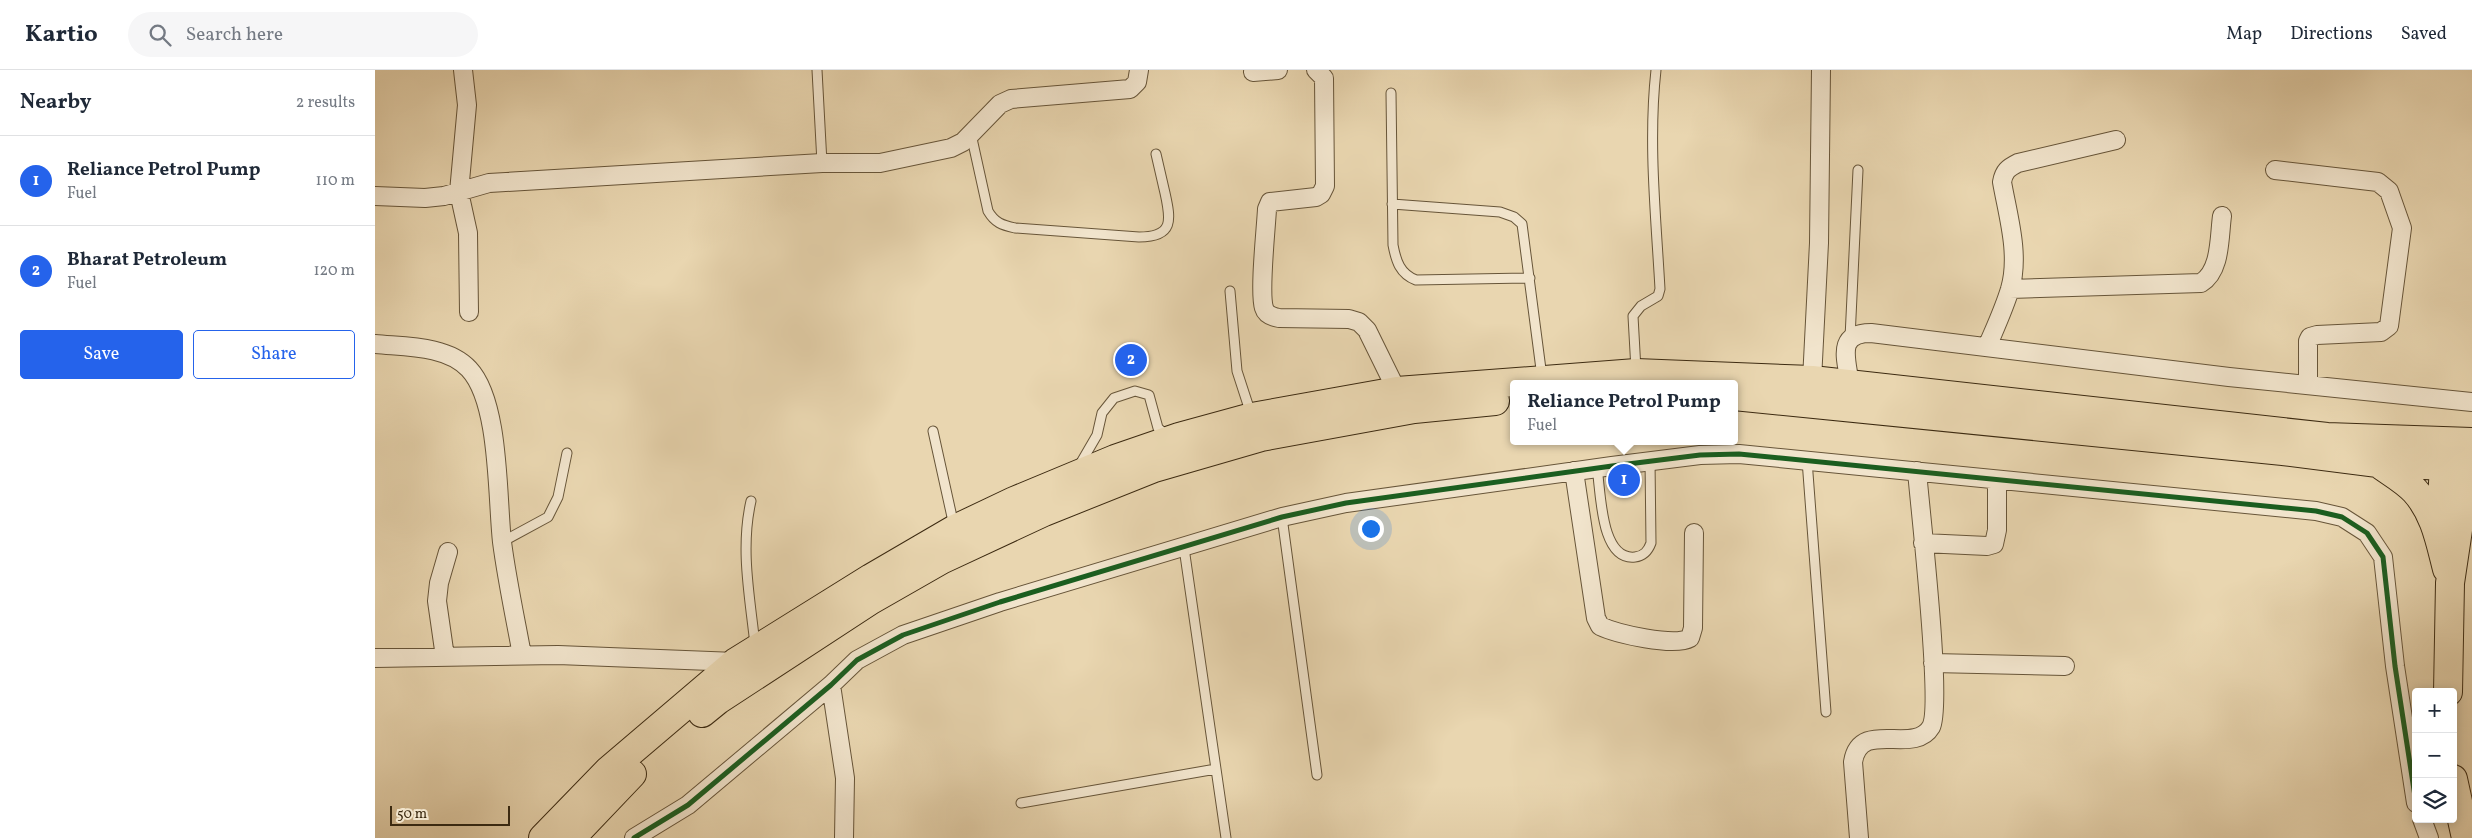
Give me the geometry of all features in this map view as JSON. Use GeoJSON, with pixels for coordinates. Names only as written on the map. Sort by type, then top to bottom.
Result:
{"type":"FeatureCollection","features":[{"type":"Feature","properties":{"kind":"highway"},"geometry":{"type":"LineString","coordinates":[[1531,380],[1636,373],[1812,380],[2462,454]]}},
{"type":"Feature","properties":{"kind":"highway"},"geometry":{"type":"LineString","coordinates":[[543,838],[608,771],[746,656],[796,623],[955,529],[1073,477],[1173,439],[1252,416],[1397,391],[1510,382]]}},
{"type":"Feature","properties":{"kind":"highway"},"geometry":{"type":"LineString","coordinates":[[1738,396],[2283,451],[2378,463],[2462,454]]}},
{"type":"Feature","properties":{"kind":"highway"},"geometry":{"type":"LineString","coordinates":[[571,838],[638,768],[718,700],[871,600],[967,548],[1044,512],[1154,468],[1261,437],[1396,412],[1510,399]]}},
{"type":"Feature","properties":{"kind":"highway"},"geometry":{"type":"LineString","coordinates":[[2448,688],[2450,583],[2462,454]]}},
{"type":"Feature","properties":{"kind":"highway"},"geometry":{"type":"LineString","coordinates":[[2378,463],[2414,491],[2433,519],[2440,539],[2450,583]]}},
{"type":"Feature","properties":{"kind":"highway"},"geometry":{"type":"LineString","coordinates":[[2450,583],[2472,532]]}},
{"type":"Feature","properties":{"kind":"highway"},"geometry":{"type":"LineString","coordinates":[[2457,792],[2467,824]]}},
{"type":"Feature","properties":{"kind":"street"},"geometry":{"type":"LineString","coordinates":[[463,70],[467,105],[459,192],[468,233],[469,312]]}},
{"type":"Feature","properties":{"kind":"street"},"geometry":{"type":"LineString","coordinates":[[375,196],[425,198],[459,192],[489,183],[822,163],[870,164],[891,162],[951,148],[971,133],[1000,104],[1011,100],[1131,89],[1137,82],[1139,70]]}},
{"type":"Feature","properties":{"kind":"street"},"geometry":{"type":"LineString","coordinates":[[1253,72],[1278,70]]}},
{"type":"Feature","properties":{"kind":"street"},"geometry":{"type":"LineString","coordinates":[[1316,70],[1324,78],[1325,186],[1321,194],[1316,197],[1270,202],[1267,209],[1264,308],[1270,316],[1279,318],[1349,319],[1359,322],[1367,330],[1397,391]]}},
{"type":"Feature","properties":{"kind":"street"},"geometry":{"type":"LineString","coordinates":[[1812,380],[1819,243],[1821,70]]}},
{"type":"Feature","properties":{"kind":"street"},"geometry":{"type":"LineString","coordinates":[[1987,347],[2010,289],[2014,258],[2002,182],[2003,174],[2008,168],[2018,163],[2116,140]]}},
{"type":"Feature","properties":{"kind":"street"},"geometry":{"type":"LineString","coordinates":[[2275,170],[2378,182],[2389,191],[2403,228],[2389,326],[2381,332],[2317,335],[2310,337],[2308,341],[2308,385]]}},
{"type":"Feature","properties":{"kind":"street"},"geometry":{"type":"LineString","coordinates":[[2010,289],[2201,283],[2210,278],[2215,265],[2222,216]]}},
{"type":"Feature","properties":{"kind":"street"},"geometry":{"type":"LineString","coordinates":[[1850,385],[1845,348],[1850,338],[1859,333],[1871,333],[2308,385],[2472,402]]}},
{"type":"Feature","properties":{"kind":"street"},"geometry":{"type":"LineString","coordinates":[[375,344],[433,351],[452,357],[469,368],[481,389],[493,440],[503,542],[522,655]]}},
{"type":"Feature","properties":{"kind":"street"},"geometry":{"type":"LineString","coordinates":[[634,838],[688,805],[831,685],[857,660],[903,636],[1000,602],[1185,548],[1282,517],[1346,503],[1700,455],[1739,454],[1807,459],[1997,480],[2316,511],[2342,517],[2367,533],[2383,557],[2395,666],[2412,778]]}},
{"type":"Feature","properties":{"kind":"street"},"geometry":{"type":"LineString","coordinates":[[1574,471],[1596,618],[1600,626],[1618,632],[1674,642],[1684,642],[1690,638],[1693,628],[1694,533]]}},
{"type":"Feature","properties":{"kind":"street"},"geometry":{"type":"LineString","coordinates":[[1859,838],[1853,762],[1854,753],[1859,745],[1869,740],[1915,738],[1925,733],[1932,726],[1934,713],[1933,663],[1917,471]]}},
{"type":"Feature","properties":{"kind":"street"},"geometry":{"type":"LineString","coordinates":[[1923,543],[1987,546],[1994,544],[1997,530],[1997,480]]}},
{"type":"Feature","properties":{"kind":"street"},"geometry":{"type":"LineString","coordinates":[[445,657],[437,601],[439,583],[448,552]]}},
{"type":"Feature","properties":{"kind":"street"},"geometry":{"type":"LineString","coordinates":[[375,658],[522,655],[746,656]]}},
{"type":"Feature","properties":{"kind":"street"},"geometry":{"type":"LineString","coordinates":[[1933,663],[2065,666]]}},
{"type":"Feature","properties":{"kind":"street"},"geometry":{"type":"LineString","coordinates":[[831,685],[845,778],[844,838]]}},
{"type":"Feature","properties":{"kind":"street"},"geometry":{"type":"LineString","coordinates":[[2423,823],[2429,838]]}},
{"type":"Feature","properties":{"kind":"lane"},"geometry":{"type":"LineString","coordinates":[[817,70],[822,163]]}},
{"type":"Feature","properties":{"kind":"lane"},"geometry":{"type":"LineString","coordinates":[[1636,373],[1633,316],[1641,306],[1658,296],[1661,289],[1654,154],[1653,102],[1656,70]]}},
{"type":"Feature","properties":{"kind":"lane"},"geometry":{"type":"LineString","coordinates":[[1391,93],[1392,204],[1395,256],[1407,276],[1427,281],[1530,278]]}},
{"type":"Feature","properties":{"kind":"lane"},"geometry":{"type":"LineString","coordinates":[[971,133],[988,211],[993,219],[1001,225],[1015,228],[1139,237],[1151,237],[1161,233],[1168,226],[1170,215],[1156,154]]}},
{"type":"Feature","properties":{"kind":"lane"},"geometry":{"type":"LineString","coordinates":[[1850,338],[1858,170]]}},
{"type":"Feature","properties":{"kind":"lane"},"geometry":{"type":"LineString","coordinates":[[1392,204],[1500,212],[1514,217],[1522,224],[1543,379]]}},
{"type":"Feature","properties":{"kind":"lane"},"geometry":{"type":"LineString","coordinates":[[1230,291],[1237,372],[1252,416]]}},
{"type":"Feature","properties":{"kind":"lane"},"geometry":{"type":"LineString","coordinates":[[1073,477],[1097,434],[1101,413],[1114,398],[1135,391],[1149,395],[1158,428],[1173,439]]}},
{"type":"Feature","properties":{"kind":"lane"},"geometry":{"type":"LineString","coordinates":[[933,431],[955,529]]}},
{"type":"Feature","properties":{"kind":"lane"},"geometry":{"type":"LineString","coordinates":[[503,542],[548,517],[558,497],[567,453]]}},
{"type":"Feature","properties":{"kind":"lane"},"geometry":{"type":"LineString","coordinates":[[1807,459],[1825,712]]}},
{"type":"Feature","properties":{"kind":"lane"},"geometry":{"type":"LineString","coordinates":[[1597,468],[1607,537],[1613,548],[1623,556],[1633,557],[1642,555],[1649,550],[1651,543],[1649,461]]}},
{"type":"Feature","properties":{"kind":"lane"},"geometry":{"type":"LineString","coordinates":[[746,656],[745,555],[746,524],[751,501]]}},
{"type":"Feature","properties":{"kind":"lane"},"geometry":{"type":"LineString","coordinates":[[1282,517],[1317,775]]}},
{"type":"Feature","properties":{"kind":"lane"},"geometry":{"type":"LineString","coordinates":[[1185,548],[1226,838]]}},
{"type":"Feature","properties":{"kind":"lane"},"geometry":{"type":"LineString","coordinates":[[1021,804],[1216,769]]}},
{"type":"Feature","properties":{"kind":"cycle path"},"geometry":{"type":"LineString","coordinates":[[634,838],[688,805],[831,685],[857,660],[903,635],[1000,602],[1282,517],[1346,503],[1700,455],[1739,454],[2316,511],[2342,517],[2367,533],[2383,557],[2395,666],[2412,778]]}},
{"type":"Feature","properties":{"kind":"place","name":"Bharat Petroleum"},"geometry":{"type":"Point","coordinates":[1131,360]}},
{"type":"Feature","properties":{"kind":"place","name":"Reliance Petrol Pump"},"geometry":{"type":"Point","coordinates":[1624,480]}}]}
